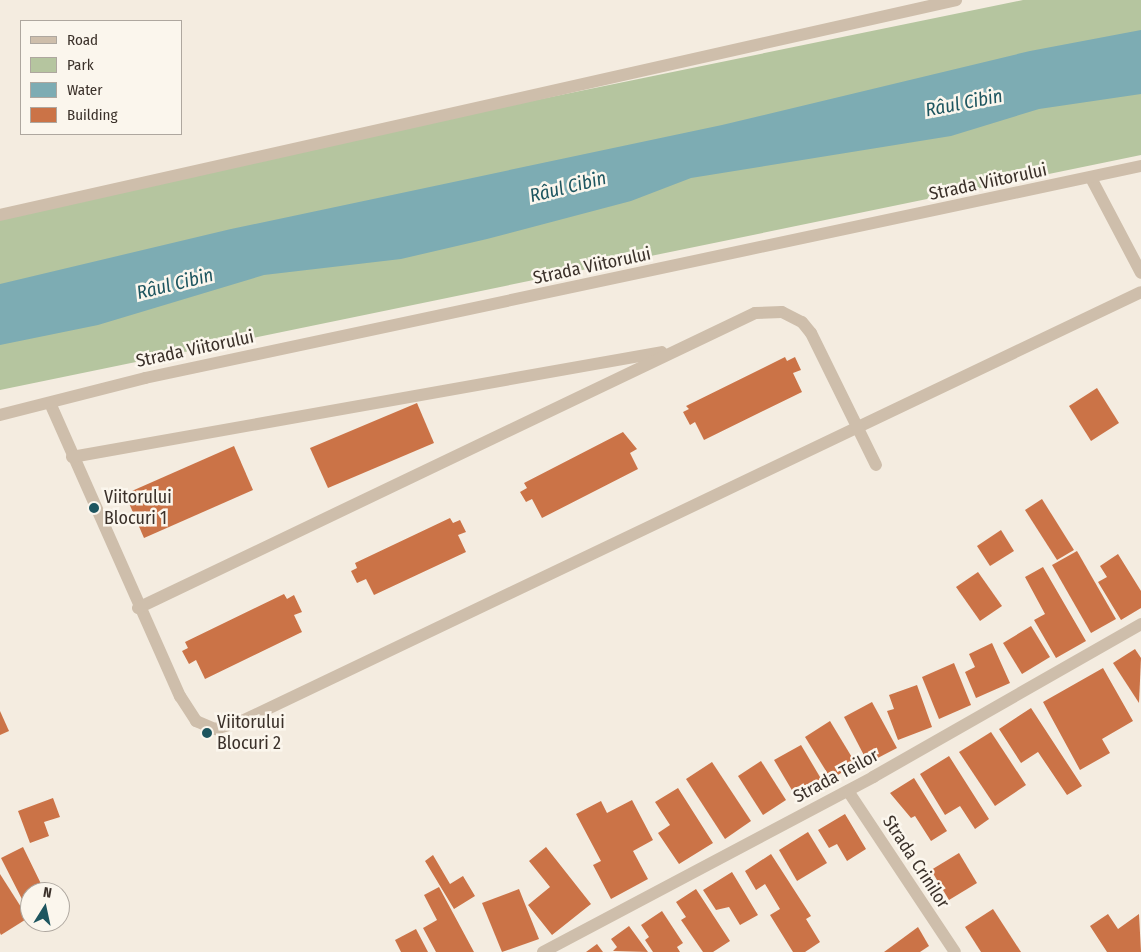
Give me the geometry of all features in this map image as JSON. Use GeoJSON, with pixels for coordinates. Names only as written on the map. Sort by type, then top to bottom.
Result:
{"type":"FeatureCollection","features":[{"type":"Feature","properties":{"kind":"street"},"geometry":{"type":"LineString","coordinates":[[0,215],[956,0]]}},
{"type":"Feature","properties":{"kind":"street","name":"Strada Viitorului"},"geometry":{"type":"LineString","coordinates":[[0,415],[144,378],[1141,166]]}},
{"type":"Feature","properties":{"kind":"street"},"geometry":{"type":"LineString","coordinates":[[1091,178],[1141,273]]}},
{"type":"Feature","properties":{"kind":"street"},"geometry":{"type":"LineString","coordinates":[[50,403],[138,608],[192,716],[205,726],[227,727],[1141,292]]}},
{"type":"Feature","properties":{"kind":"street"},"geometry":{"type":"LineString","coordinates":[[138,608],[755,313],[782,312],[794,316],[811,333],[876,464]]}},
{"type":"Feature","properties":{"kind":"street"},"geometry":{"type":"LineString","coordinates":[[72,457],[679,349]]}},
{"type":"Feature","properties":{"kind":"street","name":"Strada Teilor"},"geometry":{"type":"LineString","coordinates":[[543,952],[848,791],[1141,624]]}},
{"type":"Feature","properties":{"kind":"street","name":"Strada Crinilor"},"geometry":{"type":"LineString","coordinates":[[848,791],[954,952]]}},
{"type":"Feature","properties":{"kind":"green space"},"geometry":{"type":"Polygon","coordinates":[[[1023,0],[1141,0],[1141,155],[0,390],[0,210],[1023,0]]]}},
{"type":"Feature","properties":{"kind":"water","name":"Râul Cibin"},"geometry":{"type":"Polygon","coordinates":[[[1141,30],[1141,94],[1039,109],[951,136],[691,178],[631,201],[487,239],[401,259],[264,275],[98,325],[0,345],[0,284],[231,229],[722,125],[1030,51],[1141,30]]]}},
{"type":"Feature","properties":{"kind":"building"},"geometry":{"type":"Polygon","coordinates":[[[785,357],[787,361],[795,357],[801,370],[793,373],[802,392],[704,440],[695,422],[690,425],[683,412],[689,409],[686,406],[785,357]]]}},
{"type":"Feature","properties":{"kind":"building"},"geometry":{"type":"Polygon","coordinates":[[[1097,388],[1119,423],[1091,441],[1069,406],[1097,388]]]}},
{"type":"Feature","properties":{"kind":"building"},"geometry":{"type":"Polygon","coordinates":[[[417,403],[434,443],[328,488],[310,448],[417,403]]]}},
{"type":"Feature","properties":{"kind":"building"},"geometry":{"type":"Polygon","coordinates":[[[623,432],[637,449],[630,453],[638,469],[542,518],[532,499],[526,502],[520,492],[527,488],[524,483],[623,432]]]}},
{"type":"Feature","properties":{"kind":"building"},"geometry":{"type":"Polygon","coordinates":[[[234,446],[253,490],[144,538],[125,494],[234,446]]]}},
{"type":"Feature","properties":{"kind":"building"},"geometry":{"type":"Polygon","coordinates":[[[1042,499],[1074,550],[1057,560],[1025,510],[1042,499]]]}},
{"type":"Feature","properties":{"kind":"building"},"geometry":{"type":"Polygon","coordinates":[[[450,518],[453,523],[460,520],[466,532],[458,535],[466,552],[374,595],[366,579],[357,583],[351,571],[357,568],[355,563],[450,518]]]}},
{"type":"Feature","properties":{"kind":"building"},"geometry":{"type":"Polygon","coordinates":[[[1001,530],[1014,551],[990,566],[977,546],[1001,530]]]}},
{"type":"Feature","properties":{"kind":"building"},"geometry":{"type":"Polygon","coordinates":[[[1077,551],[1116,619],[1091,633],[1052,565],[1077,551]]]}},
{"type":"Feature","properties":{"kind":"building"},"geometry":{"type":"Polygon","coordinates":[[[1118,554],[1141,591],[1141,608],[1121,620],[1098,582],[1107,577],[1100,566],[1118,554]]]}},
{"type":"Feature","properties":{"kind":"building"},"geometry":{"type":"Polygon","coordinates":[[[1043,567],[1086,641],[1056,658],[1034,620],[1045,614],[1025,577],[1043,567]]]}},
{"type":"Feature","properties":{"kind":"building"},"geometry":{"type":"Polygon","coordinates":[[[978,572],[1002,606],[980,621],[956,587],[978,572]]]}},
{"type":"Feature","properties":{"kind":"building"},"geometry":{"type":"Polygon","coordinates":[[[284,594],[287,599],[294,595],[302,612],[294,615],[302,632],[205,679],[196,660],[189,664],[182,651],[188,648],[185,642],[284,594]]]}},
{"type":"Feature","properties":{"kind":"building"},"geometry":{"type":"Polygon","coordinates":[[[1031,626],[1050,657],[1022,674],[1003,643],[1031,626]]]}},
{"type":"Feature","properties":{"kind":"building"},"geometry":{"type":"Polygon","coordinates":[[[992,643],[1010,683],[976,698],[965,672],[975,667],[969,654],[992,643]]]}},
{"type":"Feature","properties":{"kind":"building"},"geometry":{"type":"Polygon","coordinates":[[[1135,649],[1141,658],[1139,703],[1113,663],[1135,649]]]}},
{"type":"Feature","properties":{"kind":"building"},"geometry":{"type":"Polygon","coordinates":[[[954,663],[971,705],[939,719],[922,677],[954,663]]]}},
{"type":"Feature","properties":{"kind":"building"},"geometry":{"type":"Polygon","coordinates":[[[1103,668],[1133,721],[1102,739],[1110,753],[1080,770],[1043,702],[1103,668]]]}},
{"type":"Feature","properties":{"kind":"building"},"geometry":{"type":"Polygon","coordinates":[[[917,685],[932,727],[898,740],[887,711],[894,709],[889,695],[917,685]]]}},
{"type":"Feature","properties":{"kind":"building"},"geometry":{"type":"Polygon","coordinates":[[[872,702],[897,748],[868,763],[844,717],[872,702]]]}},
{"type":"Feature","properties":{"kind":"building"},"geometry":{"type":"Polygon","coordinates":[[[1031,708],[1082,786],[1067,795],[1038,752],[1021,763],[999,729],[1031,708]]]}},
{"type":"Feature","properties":{"kind":"building"},"geometry":{"type":"Polygon","coordinates":[[[0,711],[9,731],[0,735],[0,711]]]}},
{"type":"Feature","properties":{"kind":"building"},"geometry":{"type":"Polygon","coordinates":[[[830,721],[856,764],[831,779],[805,737],[830,721]]]}},
{"type":"Feature","properties":{"kind":"building"},"geometry":{"type":"Polygon","coordinates":[[[991,732],[1026,785],[995,806],[959,752],[991,732]]]}},
{"type":"Feature","properties":{"kind":"building"},"geometry":{"type":"Polygon","coordinates":[[[801,745],[823,782],[796,797],[774,760],[801,745]]]}},
{"type":"Feature","properties":{"kind":"building"},"geometry":{"type":"Polygon","coordinates":[[[949,756],[989,819],[975,829],[960,806],[945,815],[920,774],[949,756]]]}},
{"type":"Feature","properties":{"kind":"building"},"geometry":{"type":"Polygon","coordinates":[[[761,761],[786,800],[763,815],[738,776],[761,761]]]}},
{"type":"Feature","properties":{"kind":"building"},"geometry":{"type":"Polygon","coordinates":[[[712,762],[751,821],[725,839],[686,779],[712,762]]]}},
{"type":"Feature","properties":{"kind":"building"},"geometry":{"type":"Polygon","coordinates":[[[914,778],[947,831],[931,841],[915,816],[911,818],[890,793],[914,778]]]}},
{"type":"Feature","properties":{"kind":"building"},"geometry":{"type":"Polygon","coordinates":[[[678,788],[713,843],[679,864],[658,833],[670,825],[655,802],[678,788]]]}},
{"type":"Feature","properties":{"kind":"building"},"geometry":{"type":"Polygon","coordinates":[[[53,798],[60,817],[44,822],[49,836],[30,843],[18,811],[53,798]]]}},
{"type":"Feature","properties":{"kind":"building"},"geometry":{"type":"Polygon","coordinates":[[[632,800],[653,840],[633,851],[648,879],[611,899],[593,865],[601,861],[576,814],[601,801],[607,813],[632,800]]]}},
{"type":"Feature","properties":{"kind":"building"},"geometry":{"type":"Polygon","coordinates":[[[845,814],[866,849],[847,861],[837,844],[829,848],[818,830],[845,814]]]}},
{"type":"Feature","properties":{"kind":"building"},"geometry":{"type":"Polygon","coordinates":[[[808,832],[827,863],[797,881],[779,850],[808,832]]]}},
{"type":"Feature","properties":{"kind":"building"},"geometry":{"type":"Polygon","coordinates":[[[23,847],[40,882],[20,882],[20,895],[1,858],[23,847]]]}},
{"type":"Feature","properties":{"kind":"building"},"geometry":{"type":"Polygon","coordinates":[[[546,847],[591,904],[552,935],[528,905],[550,887],[529,861],[546,847]]]}},
{"type":"Feature","properties":{"kind":"building"},"geometry":{"type":"Polygon","coordinates":[[[959,853],[977,883],[949,900],[931,870],[959,853]]]}},
{"type":"Feature","properties":{"kind":"building"},"geometry":{"type":"Polygon","coordinates":[[[771,854],[811,916],[806,919],[820,942],[805,952],[793,952],[770,915],[780,909],[765,884],[756,890],[745,871],[771,854]]]}},
{"type":"Feature","properties":{"kind":"building"},"geometry":{"type":"Polygon","coordinates":[[[433,855],[450,884],[463,876],[475,896],[454,909],[425,861],[433,855]]]}},
{"type":"Feature","properties":{"kind":"building"},"geometry":{"type":"Polygon","coordinates":[[[732,872],[758,915],[740,925],[729,907],[716,910],[703,890],[732,872]]]}},
{"type":"Feature","properties":{"kind":"building"},"geometry":{"type":"Polygon","coordinates":[[[0,874],[20,905],[20,923],[1,935],[0,874]]]}},
{"type":"Feature","properties":{"kind":"building"},"geometry":{"type":"Polygon","coordinates":[[[439,887],[474,952],[436,952],[423,928],[437,920],[424,895],[439,887]]]}},
{"type":"Feature","properties":{"kind":"building"},"geometry":{"type":"Polygon","coordinates":[[[519,889],[539,939],[502,952],[482,903],[519,889]]]}},
{"type":"Feature","properties":{"kind":"building"},"geometry":{"type":"Polygon","coordinates":[[[696,889],[730,941],[713,952],[703,952],[681,920],[686,917],[676,902],[696,889]]]}},
{"type":"Feature","properties":{"kind":"building"},"geometry":{"type":"Polygon","coordinates":[[[993,909],[1021,952],[981,952],[965,927],[993,909]]]}},
{"type":"Feature","properties":{"kind":"building"},"geometry":{"type":"Polygon","coordinates":[[[662,911],[683,943],[677,947],[680,952],[653,952],[645,940],[649,937],[641,925],[662,911]]]}},
{"type":"Feature","properties":{"kind":"building"},"geometry":{"type":"Polygon","coordinates":[[[1108,914],[1118,929],[1139,914],[1141,952],[1107,952],[1090,926],[1108,914]]]}},
{"type":"Feature","properties":{"kind":"building"},"geometry":{"type":"Polygon","coordinates":[[[629,926],[648,952],[613,951],[617,947],[611,939],[629,926]]]}},
{"type":"Feature","properties":{"kind":"building"},"geometry":{"type":"Polygon","coordinates":[[[918,927],[929,946],[920,952],[884,952],[918,927]]]}},
{"type":"Feature","properties":{"kind":"building"},"geometry":{"type":"Polygon","coordinates":[[[416,929],[428,952],[401,952],[395,940],[416,929]]]}},
{"type":"Feature","properties":{"kind":"building"},"geometry":{"type":"Polygon","coordinates":[[[597,944],[603,952],[586,952],[597,944]]]}},
{"type":"Feature","properties":{"kind":"place","name":"Viitorului Blocuri 1"},"geometry":{"type":"Point","coordinates":[94,508]}},
{"type":"Feature","properties":{"kind":"place","name":"Viitorului Blocuri 2"},"geometry":{"type":"Point","coordinates":[207,733]}}]}
